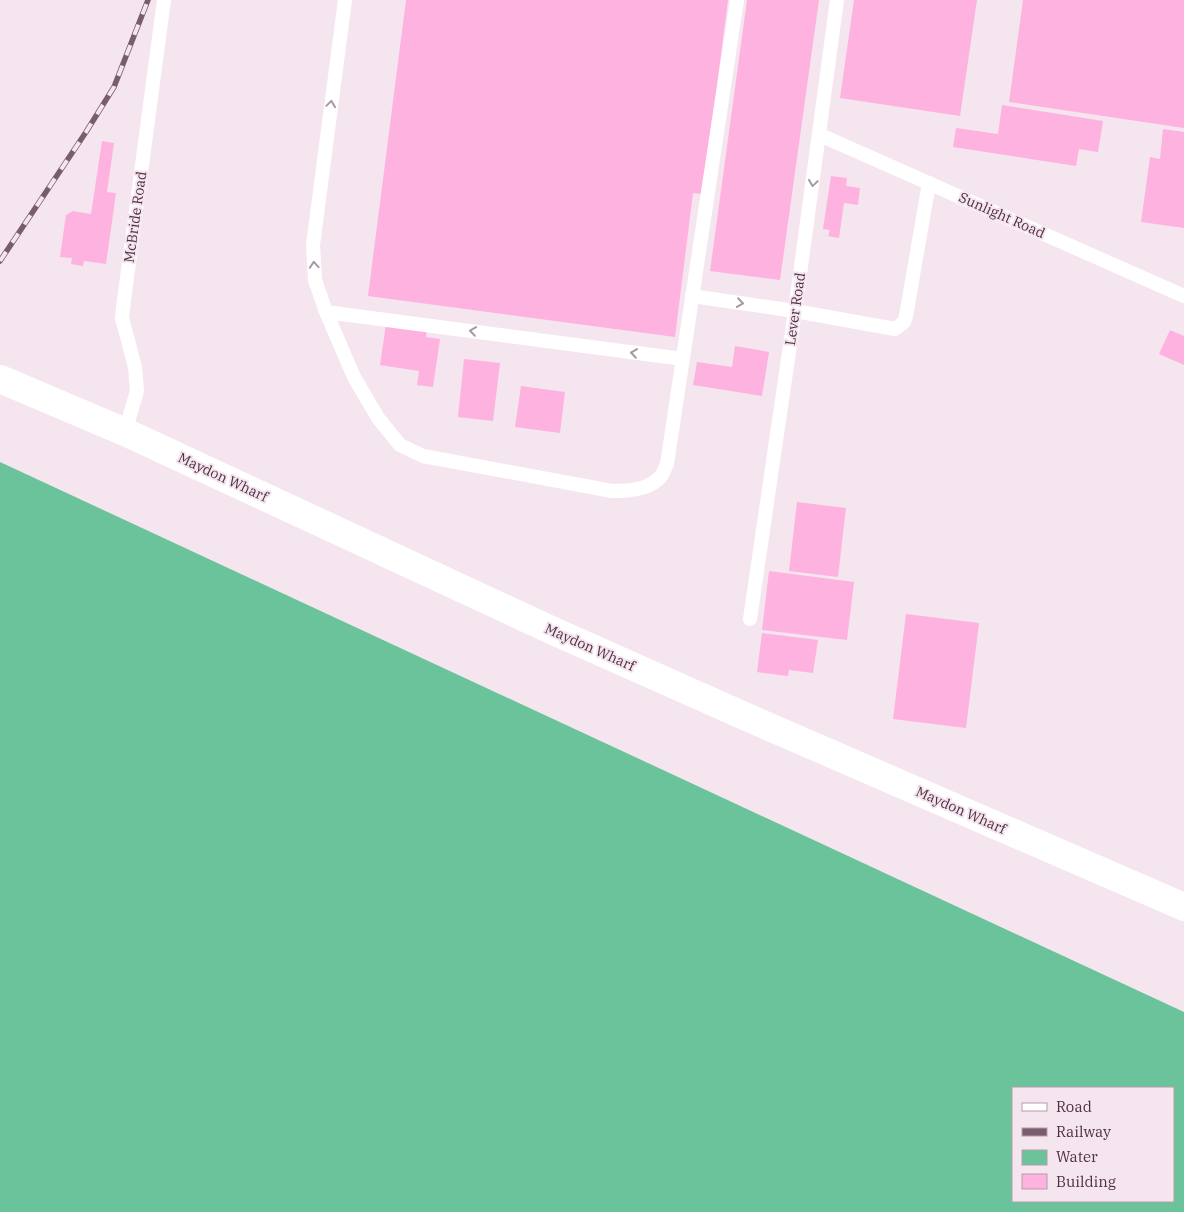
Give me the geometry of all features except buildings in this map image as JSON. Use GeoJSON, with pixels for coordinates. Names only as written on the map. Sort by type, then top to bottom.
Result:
{"type":"FeatureCollection","features":[{"type":"Feature","properties":{"kind":"street","name":"Maydon Wharf"},"geometry":{"type":"LineString","coordinates":[[0,379],[125,432],[646,672],[1184,907]]}},
{"type":"Feature","properties":{"kind":"lane","name":"McBride Road"},"geometry":{"type":"LineString","coordinates":[[125,432],[137,391],[134,367],[122,318],[164,0]]}},
{"type":"Feature","properties":{"kind":"lane"},"geometry":{"type":"LineString","coordinates":[[345,0],[312,245],[315,280],[326,312],[354,377],[378,418],[400,445],[422,456],[612,491],[631,491],[649,485],[662,476],[666,464],[737,0]]}},
{"type":"Feature","properties":{"kind":"lane","name":"Lever Road"},"geometry":{"type":"LineString","coordinates":[[750,618],[820,135],[837,0]]}},
{"type":"Feature","properties":{"kind":"lane","name":"Sunlight Road"},"geometry":{"type":"LineString","coordinates":[[820,135],[1184,296]]}},
{"type":"Feature","properties":{"kind":"lane"},"geometry":{"type":"LineString","coordinates":[[692,296],[795,311],[895,329],[900,326],[906,316],[930,183]]}},
{"type":"Feature","properties":{"kind":"lane"},"geometry":{"type":"LineString","coordinates":[[326,312],[683,359]]}},
{"type":"Feature","properties":{"kind":"water"},"geometry":{"type":"Polygon","coordinates":[[[0,462],[1184,1012],[1184,1212],[0,1212],[0,462]]]}},
{"type":"Feature","properties":{"kind":"railway"},"geometry":{"type":"LineString","coordinates":[[0,261],[114,87],[148,0]]}}]}
